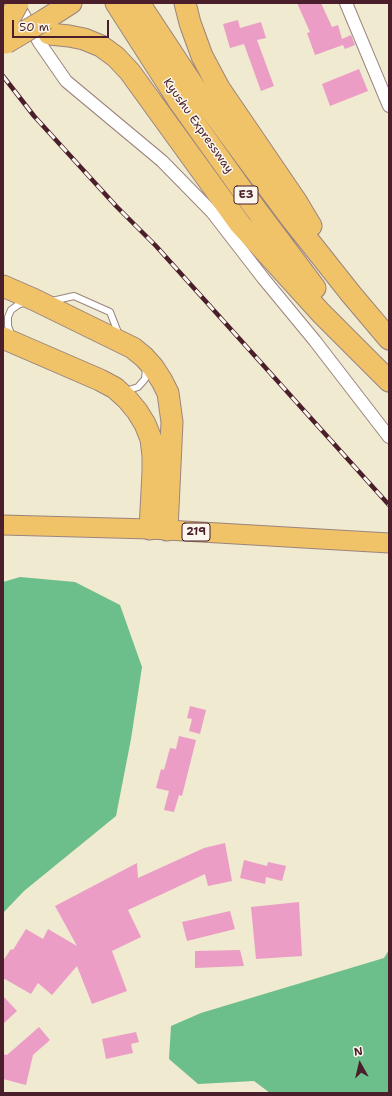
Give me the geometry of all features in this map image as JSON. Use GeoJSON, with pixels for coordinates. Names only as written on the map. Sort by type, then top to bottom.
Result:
{"type":"FeatureCollection","features":[{"type":"Feature","properties":{"kind":"highway"},"geometry":{"type":"LineString","coordinates":[[4,35],[18,3]]}},
{"type":"Feature","properties":{"kind":"highway"},"geometry":{"type":"LineString","coordinates":[[4,35],[71,3]]}},
{"type":"Feature","properties":{"kind":"highway","name":"Kyushu Expressway"},"geometry":{"type":"LineString","coordinates":[[116,3],[180,103],[251,202],[328,305],[389,379]]}},
{"type":"Feature","properties":{"kind":"highway","name":"Kyushu Expressway"},"geometry":{"type":"LineString","coordinates":[[139,3],[198,94],[350,294],[389,339]]}},
{"type":"Feature","properties":{"kind":"highway"},"geometry":{"type":"LineString","coordinates":[[185,3],[190,23],[202,56],[219,88],[296,201],[350,294]]}},
{"type":"Feature","properties":{"kind":"highway"},"geometry":{"type":"LineString","coordinates":[[4,35],[45,16]]}},
{"type":"Feature","properties":{"kind":"highway"},"geometry":{"type":"LineString","coordinates":[[45,16],[68,36],[84,39],[101,46],[116,57],[130,72],[240,224],[321,312],[389,379]]}},
{"type":"Feature","properties":{"kind":"highway"},"geometry":{"type":"LineString","coordinates":[[3,286],[133,348],[153,367],[162,381],[168,393],[172,422],[158,530]]}},
{"type":"Feature","properties":{"kind":"highway"},"geometry":{"type":"LineString","coordinates":[[10,341],[100,380],[115,388],[128,399],[145,424],[151,439],[158,530]]}},
{"type":"Feature","properties":{"kind":"highway","name":"219"},"geometry":{"type":"LineString","coordinates":[[3,525],[158,530],[389,543]]}},
{"type":"Feature","properties":{"kind":"street"},"geometry":{"type":"LineString","coordinates":[[18,3],[40,42],[66,81],[162,161],[212,212],[262,278],[315,341],[389,438]]}},
{"type":"Feature","properties":{"kind":"street"},"geometry":{"type":"LineString","coordinates":[[346,3],[389,106]]}},
{"type":"Feature","properties":{"kind":"lane"},"geometry":{"type":"LineString","coordinates":[[10,341],[8,317],[11,310],[18,305],[39,302]]}},
{"type":"Feature","properties":{"kind":"lane"},"geometry":{"type":"LineString","coordinates":[[115,388],[129,390],[138,387],[145,379],[147,370],[144,357]]}},
{"type":"Feature","properties":{"kind":"green space"},"geometry":{"type":"Polygon","coordinates":[[[20,577],[75,582],[120,605],[142,667],[131,739],[116,816],[24,891],[3,913],[3,582],[20,577]]]}},
{"type":"Feature","properties":{"kind":"green space"},"geometry":{"type":"Polygon","coordinates":[[[389,950],[389,1093],[270,1093],[254,1081],[198,1084],[169,1059],[171,1026],[201,1013],[384,958],[389,950]]]}},
{"type":"Feature","properties":{"kind":"building"},"geometry":{"type":"Polygon","coordinates":[[[297,3],[321,3],[332,27],[338,25],[342,39],[351,35],[355,45],[345,49],[343,45],[315,55],[307,33],[310,32],[297,3]]]}},
{"type":"Feature","properties":{"kind":"building"},"geometry":{"type":"Polygon","coordinates":[[[238,20],[240,28],[261,22],[266,38],[257,40],[274,86],[261,91],[244,44],[230,48],[223,24],[238,20]]]}},
{"type":"Feature","properties":{"kind":"building"},"geometry":{"type":"Polygon","coordinates":[[[359,69],[368,91],[330,106],[322,84],[359,69]]]}},
{"type":"Feature","properties":{"kind":"building"},"geometry":{"type":"Polygon","coordinates":[[[190,706],[206,710],[200,734],[189,731],[192,719],[187,718],[190,706]]]}},
{"type":"Feature","properties":{"kind":"building"},"geometry":{"type":"Polygon","coordinates":[[[179,736],[196,740],[182,796],[179,795],[174,812],[164,810],[169,791],[156,788],[161,769],[164,770],[170,748],[176,749],[179,736]]]}},
{"type":"Feature","properties":{"kind":"building"},"geometry":{"type":"Polygon","coordinates":[[[225,843],[232,881],[208,886],[205,874],[128,910],[141,937],[112,951],[127,991],[92,1004],[77,966],[52,995],[38,983],[31,994],[3,978],[3,961],[11,949],[13,950],[26,929],[43,939],[48,929],[77,946],[55,906],[137,863],[138,878],[204,848],[225,843]]]}},
{"type":"Feature","properties":{"kind":"building"},"geometry":{"type":"Polygon","coordinates":[[[244,860],[267,866],[268,862],[286,866],[282,881],[266,877],[265,884],[240,878],[244,860]]]}},
{"type":"Feature","properties":{"kind":"building"},"geometry":{"type":"Polygon","coordinates":[[[299,902],[302,956],[256,959],[251,907],[299,902]]]}},
{"type":"Feature","properties":{"kind":"building"},"geometry":{"type":"Polygon","coordinates":[[[230,911],[235,929],[187,941],[182,922],[230,911]]]}},
{"type":"Feature","properties":{"kind":"building"},"geometry":{"type":"Polygon","coordinates":[[[240,950],[244,966],[195,968],[195,951],[240,950]]]}},
{"type":"Feature","properties":{"kind":"building"},"geometry":{"type":"Polygon","coordinates":[[[3,996],[17,1011],[3,1024],[3,996]]]}},
{"type":"Feature","properties":{"kind":"building"},"geometry":{"type":"Polygon","coordinates":[[[39,1027],[50,1040],[33,1055],[26,1085],[3,1079],[3,1054],[7,1055],[39,1027]]]}},
{"type":"Feature","properties":{"kind":"building"},"geometry":{"type":"Polygon","coordinates":[[[136,1032],[139,1042],[131,1044],[133,1053],[106,1059],[102,1039],[136,1032]]]}},
{"type":"Feature","properties":{"kind":"railway"},"geometry":{"type":"LineString","coordinates":[[3,76],[34,116],[116,206],[156,246],[389,505]]}}]}
